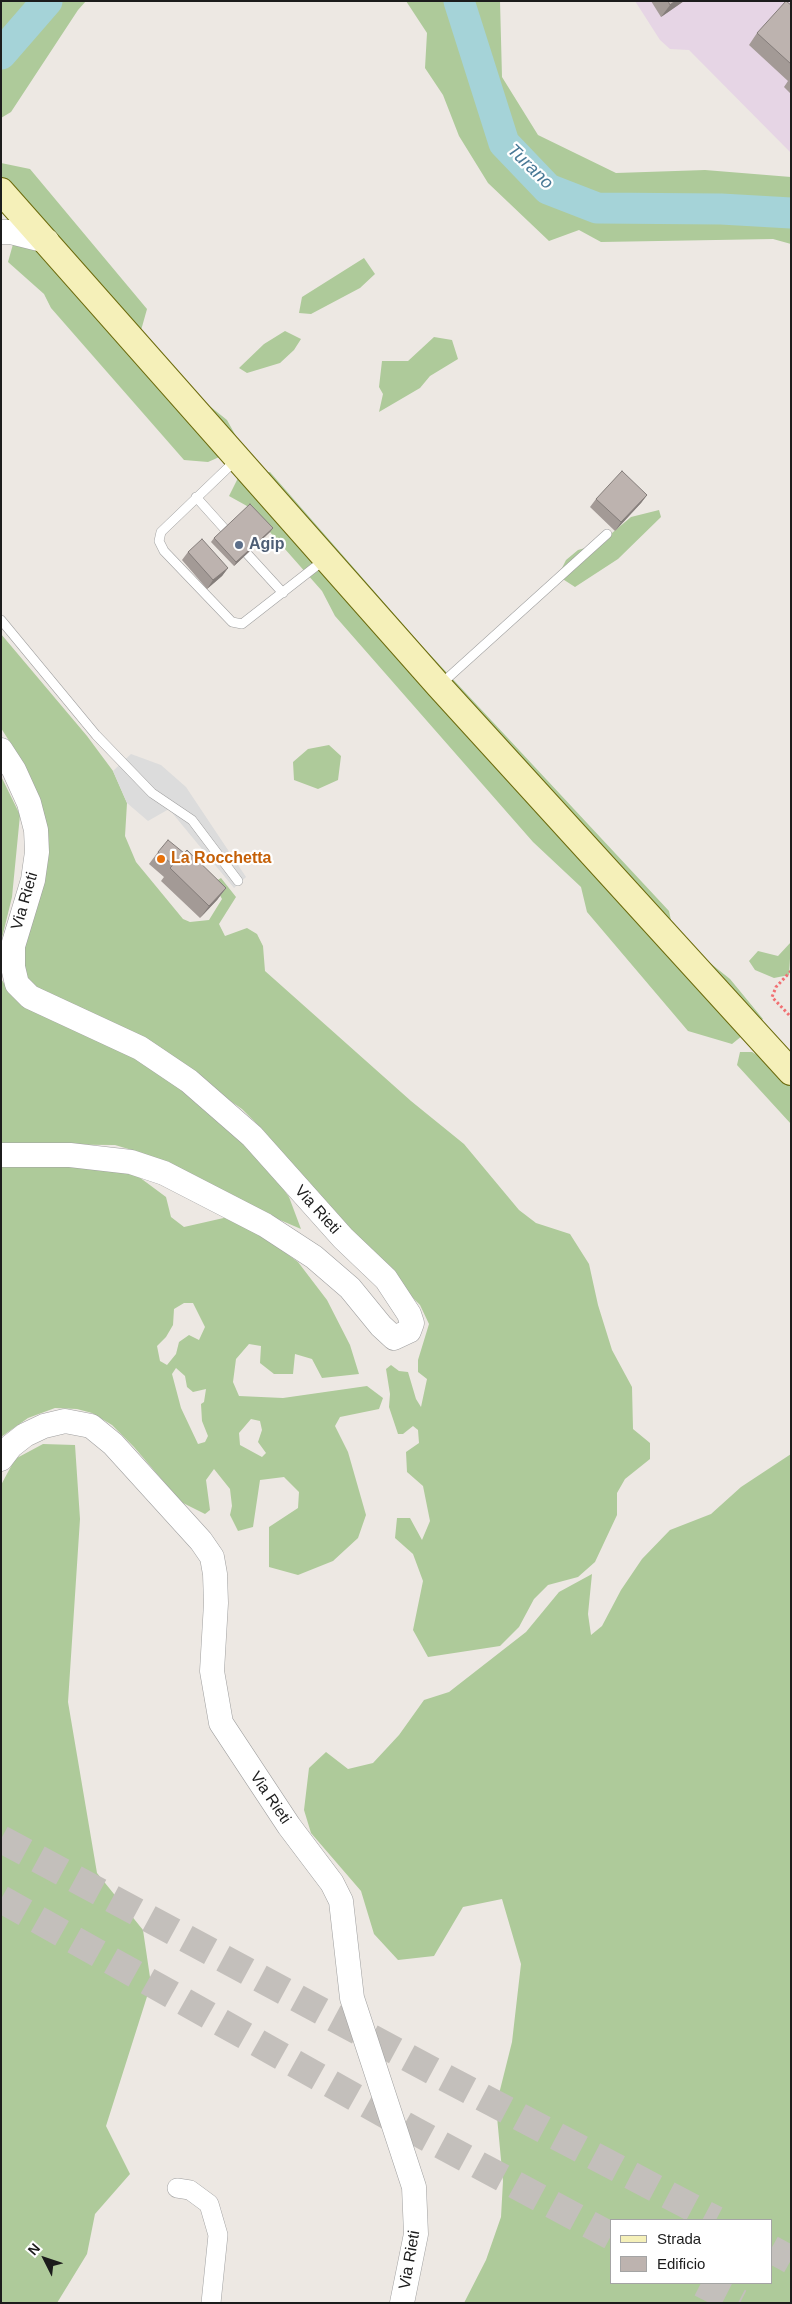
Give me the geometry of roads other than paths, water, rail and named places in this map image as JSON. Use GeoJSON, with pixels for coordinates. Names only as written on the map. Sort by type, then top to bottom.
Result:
{"type":"FeatureCollection","features":[{"type":"Feature","properties":{"kind":"main road"},"geometry":{"type":"LineString","coordinates":[[5,205],[47,241],[438,686],[791,1072]]}},
{"type":"Feature","properties":{"kind":"street"},"geometry":{"type":"LineString","coordinates":[[1,232],[11,232],[47,241]]}},
{"type":"Feature","properties":{"kind":"street","name":"Via Rieti"},"geometry":{"type":"LineString","coordinates":[[1,750],[14,770],[29,803],[36,830],[37,852],[33,880],[13,946],[13,967],[17,984],[30,997],[140,1048],[189,1081],[252,1136],[343,1238],[386,1279],[409,1314],[412,1323],[409,1331],[394,1338],[381,1326],[350,1288],[314,1257],[264,1225],[164,1173],[131,1162],[70,1155],[1,1154]]}},
{"type":"Feature","properties":{"kind":"street","name":"Via Rieti"},"geometry":{"type":"LineString","coordinates":[[1,1459],[11,1446],[26,1435],[44,1426],[65,1421],[91,1426],[126,1458],[201,1541],[212,1557],[216,1574],[216,1603],[212,1671],[221,1723],[289,1826],[332,1883],[341,1901],[352,1998],[414,2187],[416,2234],[402,2303]]}},
{"type":"Feature","properties":{"kind":"street"},"geometry":{"type":"LineString","coordinates":[[177,2188],[190,2190],[209,2204],[218,2235],[211,2303]]}},
{"type":"Feature","properties":{"kind":"lane"},"geometry":{"type":"LineString","coordinates":[[238,458],[161,532],[159,541],[164,551],[232,622],[242,624],[326,558]]}},
{"type":"Feature","properties":{"kind":"lane"},"geometry":{"type":"LineString","coordinates":[[196,497],[283,593]]}},
{"type":"Feature","properties":{"kind":"lane"},"geometry":{"type":"LineString","coordinates":[[438,686],[607,534]]}},
{"type":"Feature","properties":{"kind":"lane"},"geometry":{"type":"LineString","coordinates":[[1,620],[96,735],[152,793],[192,820],[238,880]]}},
{"type":"Feature","properties":{"kind":"waterway","name":"Turano"},"geometry":{"type":"LineString","coordinates":[[1,54],[47,1]]}},
{"type":"Feature","properties":{"kind":"waterway","name":"Turano"},"geometry":{"type":"LineString","coordinates":[[459,1],[504,143],[548,189],[597,208],[721,209],[791,213]]}},
{"type":"Feature","properties":{"kind":"tunnel"},"geometry":{"type":"LineString","coordinates":[[1,1839],[444,2077],[714,2219]]}},
{"type":"Feature","properties":{"kind":"tunnel"},"geometry":{"type":"LineString","coordinates":[[1,1899],[415,2131],[610,2235]]}},
{"type":"Feature","properties":{"kind":"tunnel"},"geometry":{"type":"LineString","coordinates":[[772,2250],[791,2260]]}},
{"type":"Feature","properties":{"kind":"tunnel"},"geometry":{"type":"LineString","coordinates":[[703,2284],[740,2303]]}},
{"type":"Feature","properties":{"kind":"place","name":"Agip"},"geometry":{"type":"Point","coordinates":[239,545]}},
{"type":"Feature","properties":{"kind":"place","name":"La Rocchetta"},"geometry":{"type":"Point","coordinates":[161,859]}}]}
